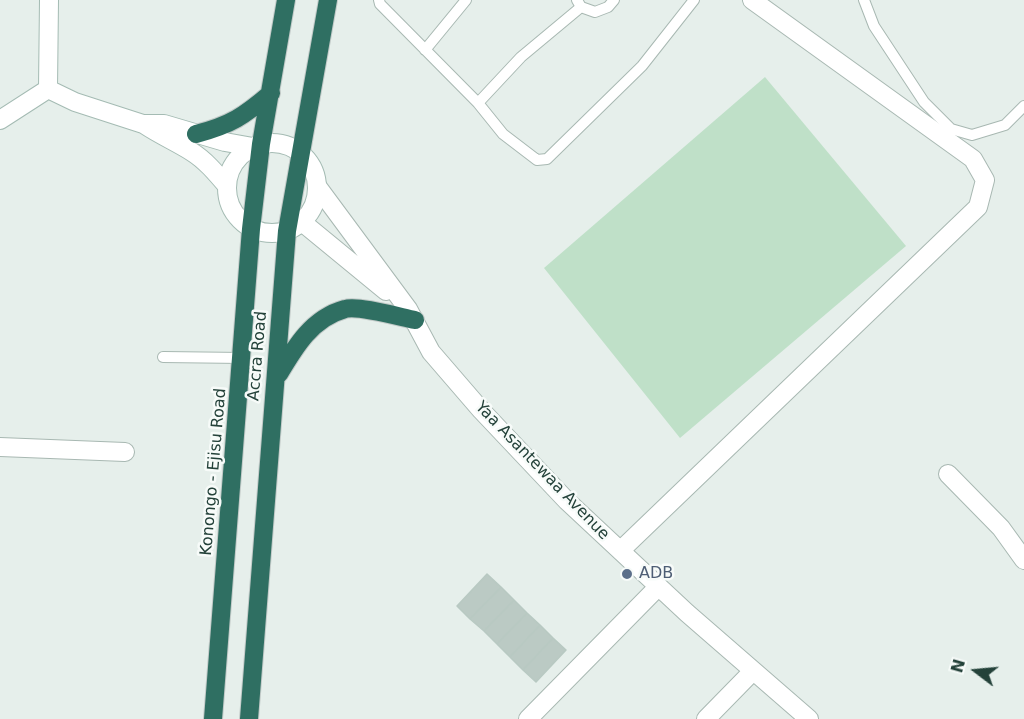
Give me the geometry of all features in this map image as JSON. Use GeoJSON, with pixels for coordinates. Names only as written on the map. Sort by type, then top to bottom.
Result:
{"type":"FeatureCollection","features":[{"type":"Feature","properties":{"kind":"highway","name":"Konongo - Ejisu Road"},"geometry":{"type":"LineString","coordinates":[[213,719],[243,358],[257,145],[271,93],[286,0]]}},
{"type":"Feature","properties":{"kind":"highway","name":"Accra Road"},"geometry":{"type":"LineString","coordinates":[[249,719],[276,378],[294,227],[300,153],[328,0]]}},
{"type":"Feature","properties":{"kind":"highway"},"geometry":{"type":"LineString","coordinates":[[196,134],[233,122],[271,93]]}},
{"type":"Feature","properties":{"kind":"highway"},"geometry":{"type":"LineString","coordinates":[[276,378],[298,343],[316,324],[346,308],[411,315]]}},
{"type":"Feature","properties":{"kind":"street"},"geometry":{"type":"LineString","coordinates":[[48,89],[49,0]]}},
{"type":"Feature","properties":{"kind":"street"},"geometry":{"type":"LineString","coordinates":[[621,550],[970,215],[978,207],[981,198],[985,180],[973,159],[752,0]]}},
{"type":"Feature","properties":{"kind":"street"},"geometry":{"type":"LineString","coordinates":[[0,120],[48,89]]}},
{"type":"Feature","properties":{"kind":"street"},"geometry":{"type":"LineString","coordinates":[[48,89],[75,102],[143,124],[193,152],[213,169],[227,186]]}},
{"type":"Feature","properties":{"kind":"street"},"geometry":{"type":"LineString","coordinates":[[143,124],[165,124],[196,134],[257,145],[283,144],[300,153],[313,169],[317,186],[316,200],[310,212],[294,227],[275,233],[263,232],[252,229],[233,211],[228,199],[229,173],[243,153],[257,145]]}},
{"type":"Feature","properties":{"kind":"street","name":"Yaa Asantewaa Avenue"},"geometry":{"type":"LineString","coordinates":[[317,186],[411,315],[431,352],[481,410],[567,501],[658,586],[810,719]]}},
{"type":"Feature","properties":{"kind":"street"},"geometry":{"type":"LineString","coordinates":[[294,227],[411,315]]}},
{"type":"Feature","properties":{"kind":"street"},"geometry":{"type":"LineString","coordinates":[[0,447],[125,452]]}},
{"type":"Feature","properties":{"kind":"street"},"geometry":{"type":"LineString","coordinates":[[948,474],[1001,528],[1024,560]]}},
{"type":"Feature","properties":{"kind":"street"},"geometry":{"type":"LineString","coordinates":[[528,719],[658,586]]}},
{"type":"Feature","properties":{"kind":"street"},"geometry":{"type":"LineString","coordinates":[[706,719],[753,671]]}},
{"type":"Feature","properties":{"kind":"lane"},"geometry":{"type":"LineString","coordinates":[[379,0],[380,4],[478,103],[503,134],[537,160],[547,159],[642,66],[694,0]]}},
{"type":"Feature","properties":{"kind":"lane"},"geometry":{"type":"LineString","coordinates":[[425,50],[466,0]]}},
{"type":"Feature","properties":{"kind":"lane"},"geometry":{"type":"LineString","coordinates":[[478,103],[521,57],[579,3],[595,12],[608,7],[614,0]]}},
{"type":"Feature","properties":{"kind":"lane"},"geometry":{"type":"LineString","coordinates":[[864,0],[874,26],[924,102],[951,129],[972,135],[1005,125],[1024,106]]}},
{"type":"Feature","properties":{"kind":"lane"},"geometry":{"type":"LineString","coordinates":[[163,357],[243,358]]}},
{"type":"Feature","properties":{"kind":"green space"},"geometry":{"type":"Polygon","coordinates":[[[765,77],[906,246],[680,438],[544,268],[765,77]]]}},
{"type":"Feature","properties":{"kind":"building"},"geometry":{"type":"Polygon","coordinates":[[[487,574],[501,587],[470,619],[457,606],[487,574]]]}},
{"type":"Feature","properties":{"kind":"building"},"geometry":{"type":"Polygon","coordinates":[[[501,587],[514,600],[484,631],[470,619],[501,587]]]}},
{"type":"Feature","properties":{"kind":"building"},"geometry":{"type":"Polygon","coordinates":[[[514,600],[527,613],[497,644],[484,631],[514,600]]]}},
{"type":"Feature","properties":{"kind":"building"},"geometry":{"type":"Polygon","coordinates":[[[527,613],[540,625],[510,657],[497,644],[527,613]]]}},
{"type":"Feature","properties":{"kind":"building"},"geometry":{"type":"Polygon","coordinates":[[[540,625],[553,638],[523,670],[510,657],[540,625]]]}},
{"type":"Feature","properties":{"kind":"building"},"geometry":{"type":"Polygon","coordinates":[[[553,638],[566,650],[536,682],[523,670],[553,638]]]}},
{"type":"Feature","properties":{"kind":"place","name":"ADB"},"geometry":{"type":"Point","coordinates":[627,574]}}]}
